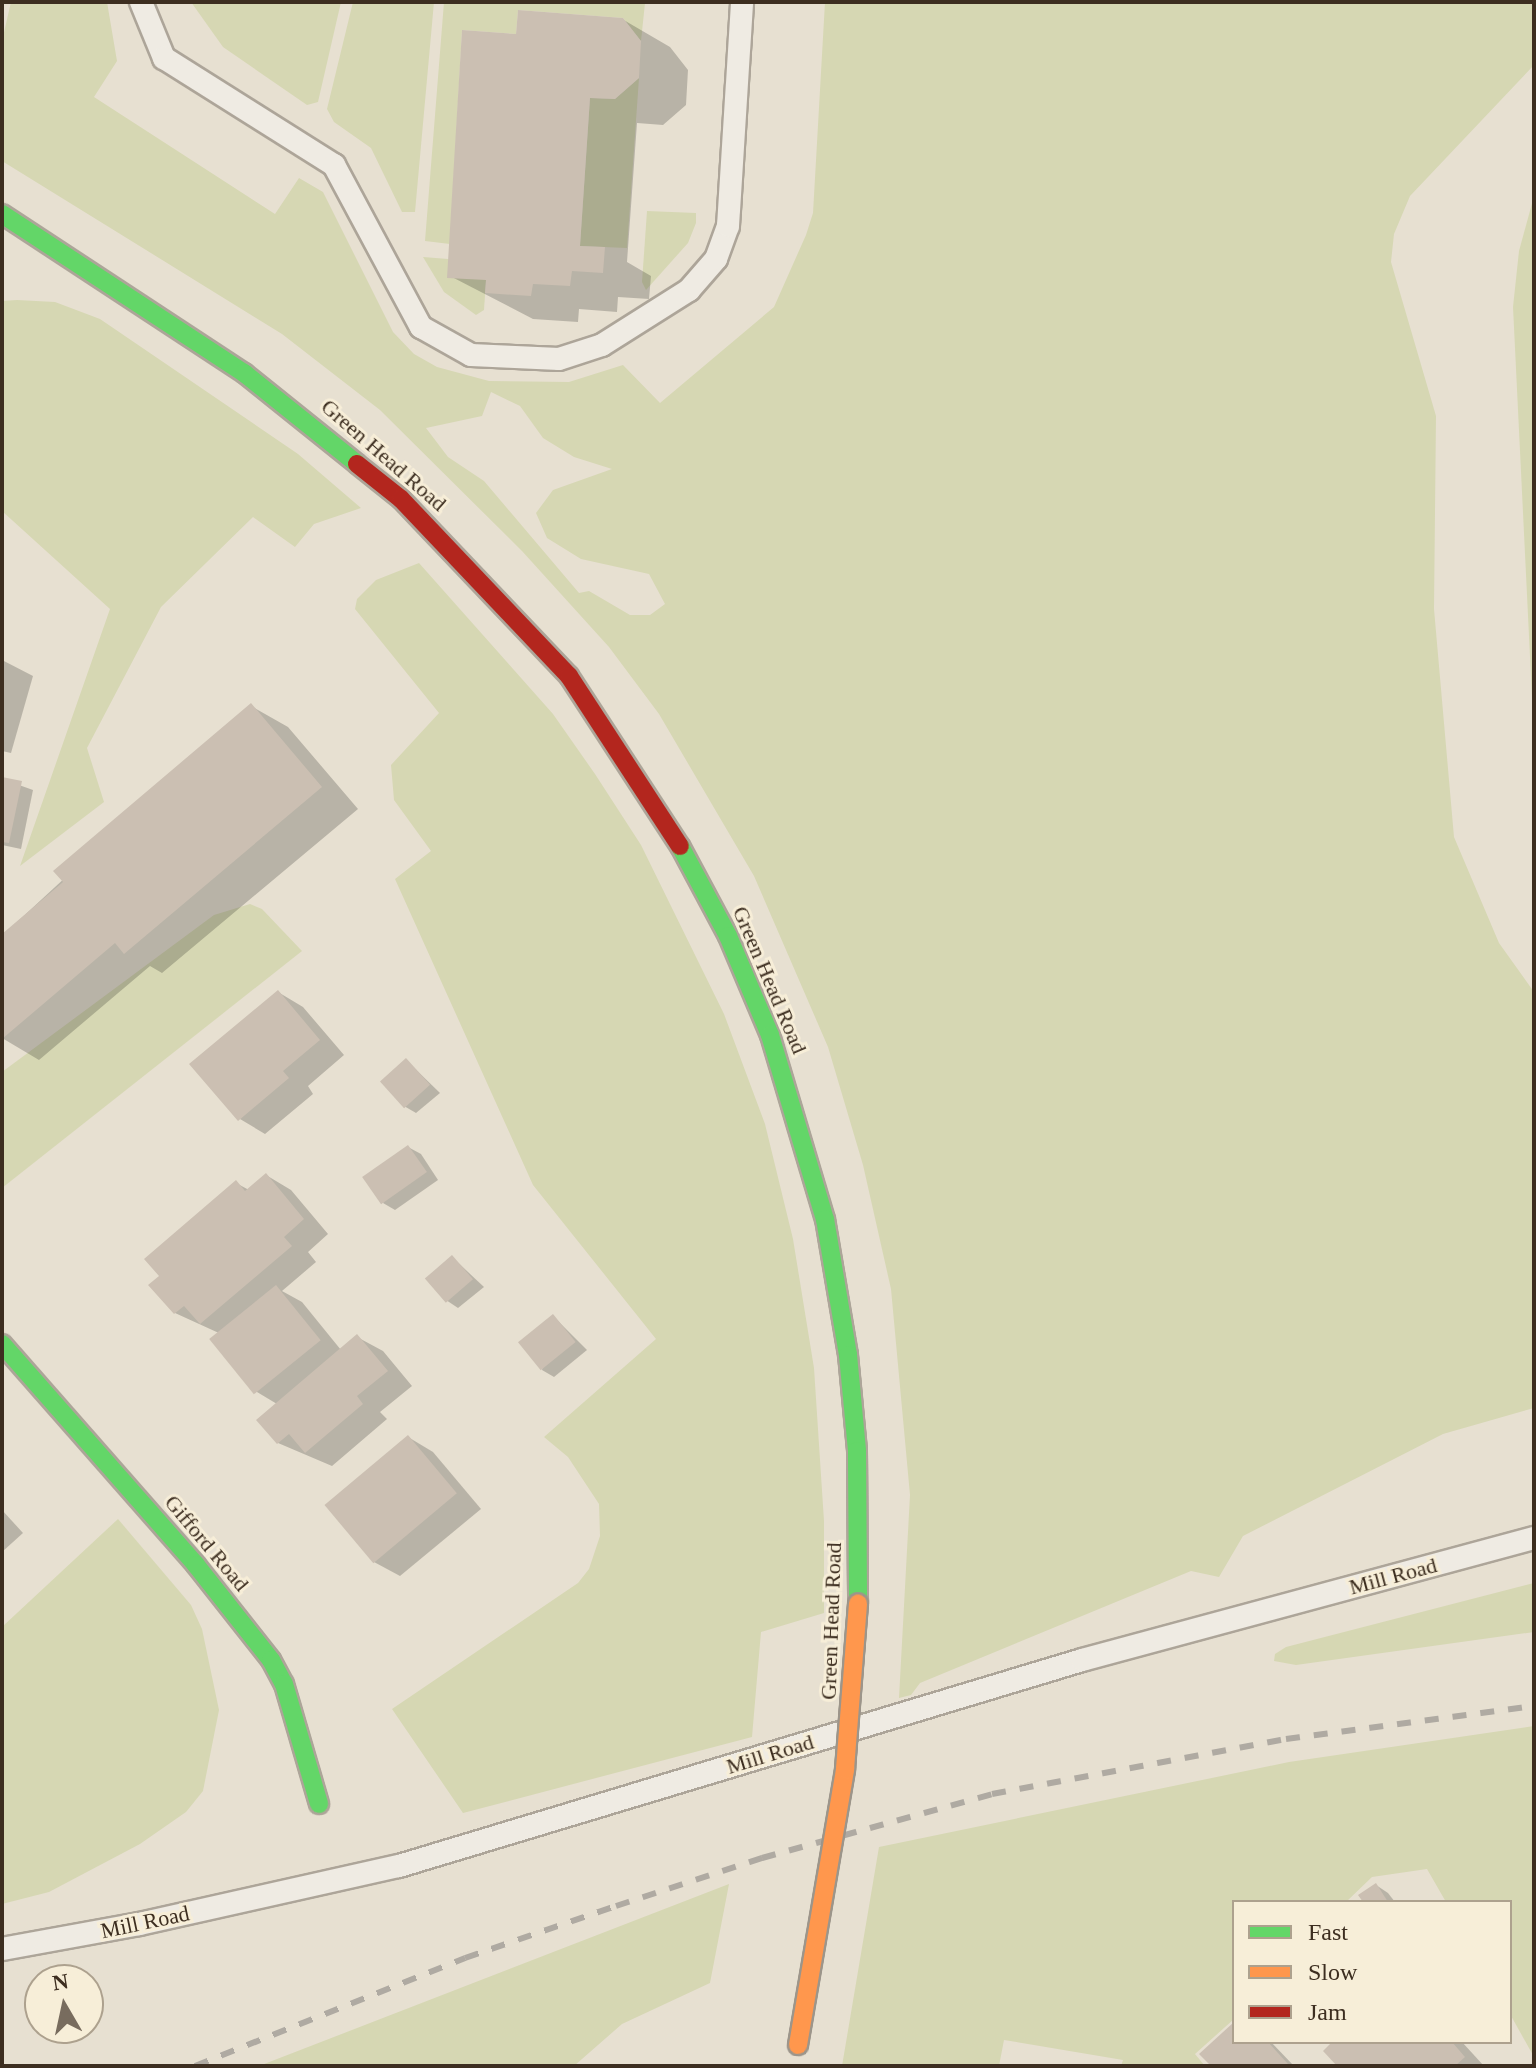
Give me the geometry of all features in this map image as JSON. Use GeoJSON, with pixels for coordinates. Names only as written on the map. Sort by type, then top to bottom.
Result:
{"type":"FeatureCollection","features":[{"type":"Feature","properties":{"kind":"street","name":"Green Head Road"},"geometry":{"type":"LineString","coordinates":[[2,214],[244,373],[401,499],[569,676],[664,817],[728,936],[770,1035],[821,1204],[848,1355],[857,1451],[858,1604],[845,1769],[794,2066]]}},
{"type":"Feature","properties":{"kind":"street","name":"Gifford Road"},"geometry":{"type":"LineString","coordinates":[[2,1344],[196,1565],[271,1660],[284,1684],[319,1804]]}},
{"type":"Feature","properties":{"kind":"lane"},"geometry":{"type":"LineString","coordinates":[[141,2],[164,58],[334,165],[421,327],[471,355],[559,359],[602,345],[689,290],[716,259],[728,226],[742,2]]}},
{"type":"Feature","properties":{"kind":"lane","name":"Mill Road"},"geometry":{"type":"LineString","coordinates":[[2,1949],[139,1924],[399,1866],[1082,1660],[1534,1538]]}},
{"type":"Feature","properties":{"kind":"green space"},"geometry":{"type":"Polygon","coordinates":[[[11,2],[107,2],[117,61],[94,97],[275,214],[299,178],[323,192],[393,332],[414,354],[437,367],[489,381],[569,382],[623,365],[660,403],[774,307],[806,235],[813,213],[825,2],[1534,2],[1534,65],[1410,196],[1394,234],[1391,262],[1436,416],[1434,609],[1454,837],[1499,943],[1534,992],[1534,1408],[1443,1434],[1243,1536],[1219,1577],[1191,1571],[920,1683],[911,1695],[899,1698],[910,1495],[891,1289],[863,1165],[828,1047],[754,876],[659,714],[609,647],[522,551],[380,410],[282,334],[2,161],[2,41],[11,2]],[[491,392],[482,416],[426,428],[448,457],[484,481],[579,593],[589,591],[630,615],[650,615],[665,604],[649,574],[581,559],[547,538],[536,513],[553,490],[612,469],[574,457],[543,438],[520,406],[491,392]]]}},
{"type":"Feature","properties":{"kind":"green space"},"geometry":{"type":"Polygon","coordinates":[[[191,2],[341,2],[318,102],[307,105],[223,47],[191,2]]]}},
{"type":"Feature","properties":{"kind":"green space"},"geometry":{"type":"Polygon","coordinates":[[[353,2],[434,2],[415,212],[402,212],[371,148],[334,122],[327,109],[353,2]]]}},
{"type":"Feature","properties":{"kind":"green space"},"geometry":{"type":"Polygon","coordinates":[[[444,2],[645,3],[641,41],[623,18],[518,10],[516,34],[462,30],[450,244],[425,241],[444,2]]]}},
{"type":"Feature","properties":{"kind":"green space"},"geometry":{"type":"Polygon","coordinates":[[[639,78],[627,248],[580,246],[590,98],[615,99],[639,78]]]}},
{"type":"Feature","properties":{"kind":"green space"},"geometry":{"type":"Polygon","coordinates":[[[1534,196],[1534,739],[1513,307],[1519,251],[1534,196]]]}},
{"type":"Feature","properties":{"kind":"green space"},"geometry":{"type":"Polygon","coordinates":[[[647,211],[696,213],[696,223],[688,243],[646,290],[642,282],[647,211]]]}},
{"type":"Feature","properties":{"kind":"green space"},"geometry":{"type":"Polygon","coordinates":[[[423,257],[448,259],[486,280],[484,310],[476,315],[444,292],[423,257]]]}},
{"type":"Feature","properties":{"kind":"green space"},"geometry":{"type":"Polygon","coordinates":[[[2,301],[55,302],[100,319],[298,454],[361,508],[314,524],[295,547],[253,517],[161,607],[87,748],[104,802],[20,866],[110,609],[2,511],[2,301]]]}},
{"type":"Feature","properties":{"kind":"green space"},"geometry":{"type":"Polygon","coordinates":[[[419,563],[553,714],[595,774],[641,845],[724,1014],[765,1124],[793,1239],[814,1368],[824,1521],[824,1613],[761,1632],[752,1737],[463,1813],[392,1709],[578,1583],[589,1569],[600,1536],[599,1504],[568,1457],[544,1437],[656,1339],[533,1185],[395,879],[431,851],[394,800],[391,765],[439,713],[355,609],[357,599],[376,580],[419,563]]]}},
{"type":"Feature","properties":{"kind":"green space"},"geometry":{"type":"Polygon","coordinates":[[[250,904],[262,909],[302,951],[2,1188],[2,1072],[214,915],[250,904]]]}},
{"type":"Feature","properties":{"kind":"green space"},"geometry":{"type":"Polygon","coordinates":[[[118,1519],[191,1605],[202,1629],[219,1710],[203,1791],[186,1812],[140,1844],[49,1892],[2,1904],[2,1627],[118,1519]]]}},
{"type":"Feature","properties":{"kind":"green space"},"geometry":{"type":"Polygon","coordinates":[[[1534,1583],[1534,1632],[1296,1665],[1274,1661],[1275,1654],[1286,1647],[1534,1583]]]}},
{"type":"Feature","properties":{"kind":"green space"},"geometry":{"type":"Polygon","coordinates":[[[1534,1726],[1534,2057],[1512,2018],[1512,1900],[1445,1900],[1427,1869],[1372,1877],[1348,1900],[1232,1900],[1232,2021],[1195,2054],[1205,2066],[1121,2066],[1123,2060],[1004,2040],[999,2066],[842,2066],[879,1847],[1289,1762],[1534,1726]]]}},
{"type":"Feature","properties":{"kind":"green space"},"geometry":{"type":"Polygon","coordinates":[[[729,1884],[710,1983],[622,2024],[574,2066],[259,2066],[729,1884]]]}},
{"type":"Feature","properties":{"kind":"building"},"geometry":{"type":"Polygon","coordinates":[[[518,10],[623,18],[641,41],[639,78],[615,99],[590,98],[580,246],[605,247],[603,273],[572,271],[570,286],[533,284],[531,296],[485,293],[486,280],[447,278],[462,30],[516,34],[518,10]]]}},
{"type":"Feature","properties":{"kind":"building"},"geometry":{"type":"Polygon","coordinates":[[[251,703],[322,787],[124,954],[115,943],[2,1039],[2,934],[63,882],[53,871],[251,703]]]}},
{"type":"Feature","properties":{"kind":"building"},"geometry":{"type":"Polygon","coordinates":[[[2,777],[22,781],[9,843],[2,842],[2,777]]]}},
{"type":"Feature","properties":{"kind":"building"},"geometry":{"type":"Polygon","coordinates":[[[278,990],[320,1040],[283,1071],[289,1078],[238,1121],[189,1064],[278,990]]]}},
{"type":"Feature","properties":{"kind":"building"},"geometry":{"type":"Polygon","coordinates":[[[406,1058],[430,1085],[404,1108],[380,1081],[406,1058]]]}},
{"type":"Feature","properties":{"kind":"building"},"geometry":{"type":"Polygon","coordinates":[[[408,1145],[427,1172],[381,1204],[362,1177],[408,1145]]]}},
{"type":"Feature","properties":{"kind":"building"},"geometry":{"type":"Polygon","coordinates":[[[266,1173],[304,1219],[284,1237],[292,1246],[200,1324],[184,1306],[174,1314],[148,1285],[159,1276],[144,1259],[236,1180],[245,1191],[266,1173]]]}},
{"type":"Feature","properties":{"kind":"building"},"geometry":{"type":"Polygon","coordinates":[[[452,1255],[473,1279],[446,1303],[425,1279],[452,1255]]]}},
{"type":"Feature","properties":{"kind":"building"},"geometry":{"type":"Polygon","coordinates":[[[276,1285],[321,1340],[254,1394],[209,1339],[276,1285]]]}},
{"type":"Feature","properties":{"kind":"building"},"geometry":{"type":"Polygon","coordinates":[[[553,1314],[576,1342],[541,1370],[518,1342],[553,1314]]]}},
{"type":"Feature","properties":{"kind":"building"},"geometry":{"type":"Polygon","coordinates":[[[357,1334],[388,1371],[357,1396],[363,1404],[305,1453],[289,1434],[277,1444],[256,1420],[357,1334]]]}},
{"type":"Feature","properties":{"kind":"building"},"geometry":{"type":"Polygon","coordinates":[[[408,1435],[457,1493],[373,1563],[325,1505],[408,1435]]]}},
{"type":"Feature","properties":{"kind":"building"},"geometry":{"type":"Polygon","coordinates":[[[1376,1883],[1387,1900],[1362,1900],[1358,1895],[1376,1883]]]}},
{"type":"Feature","properties":{"kind":"building"},"geometry":{"type":"Polygon","coordinates":[[[1232,2024],[1232,2044],[1270,2044],[1288,2064],[1211,2066],[1199,2054],[1232,2024]]]}},
{"type":"Feature","properties":{"kind":"building"},"geometry":{"type":"Polygon","coordinates":[[[1330,2044],[1454,2044],[1465,2057],[1455,2066],[1337,2066],[1323,2051],[1330,2044]]]}},
{"type":"Feature","properties":{"kind":"railway"},"geometry":{"type":"LineString","coordinates":[[195,2066],[465,1958],[616,1906],[762,1858],[992,1794],[1286,1739],[1534,1706]]}},
{"type":"Feature","properties":{"kind":"traffic: fast"},"geometry":{"type":"LineString","coordinates":[[2,214],[244,373],[357,464]]}},
{"type":"Feature","properties":{"kind":"traffic: fast"},"geometry":{"type":"LineString","coordinates":[[680,846],[728,936],[770,1035],[825,1219],[848,1355],[857,1451],[858,1604]]}},
{"type":"Feature","properties":{"kind":"traffic: fast"},"geometry":{"type":"LineString","coordinates":[[2,1344],[196,1565],[271,1660],[284,1684],[319,1804]]}},
{"type":"Feature","properties":{"kind":"traffic: jam"},"geometry":{"type":"LineString","coordinates":[[357,464],[401,499],[569,676],[680,846]]}},
{"type":"Feature","properties":{"kind":"traffic: slow"},"geometry":{"type":"LineString","coordinates":[[798,2045],[845,1769],[858,1604]]}}]}
